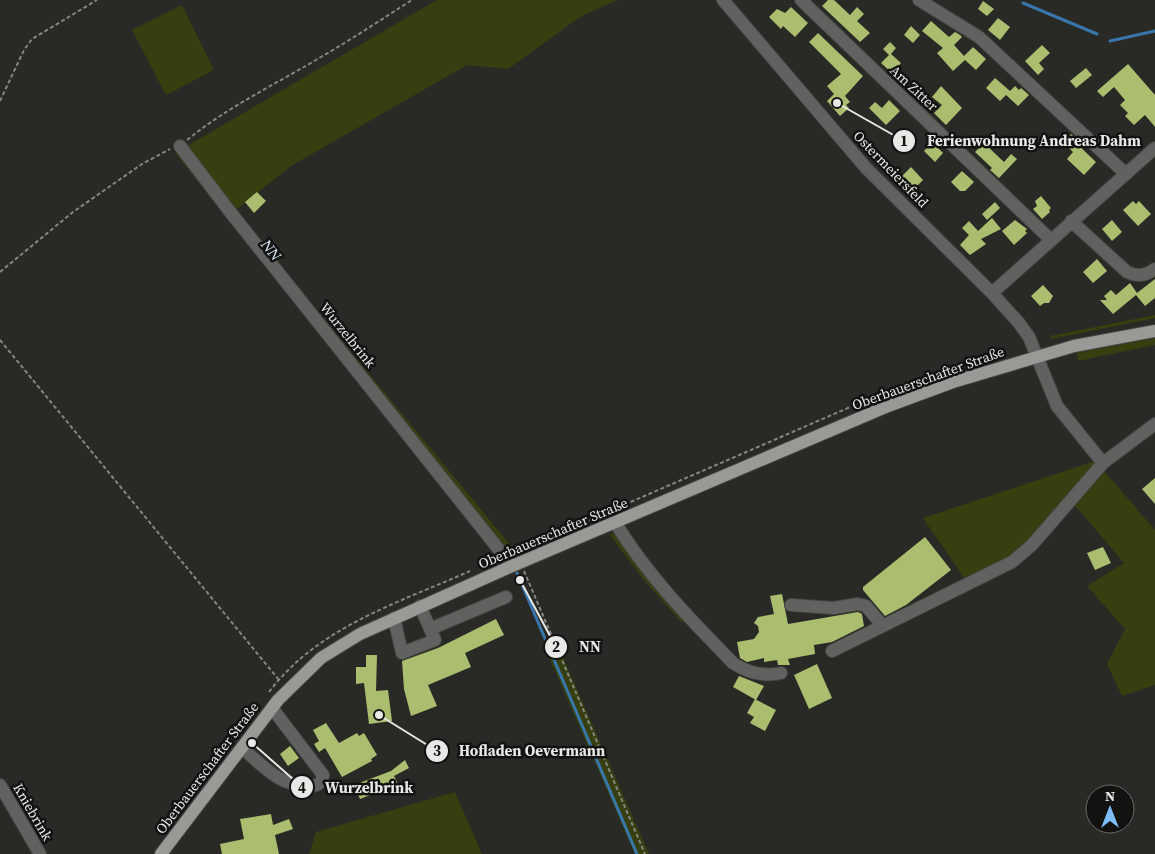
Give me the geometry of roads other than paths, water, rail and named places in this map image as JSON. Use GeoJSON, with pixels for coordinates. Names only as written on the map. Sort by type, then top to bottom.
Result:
{"type":"FeatureCollection","features":[{"type":"Feature","properties":{"kind":"main road","name":"Oberbauerschafter Straße"},"geometry":{"type":"LineString","coordinates":[[161,854],[272,708],[288,690],[321,658],[360,634],[516,564],[616,524],[888,406],[953,382],[1038,356],[1074,346],[1155,331]]}},
{"type":"Feature","properties":{"kind":"street","name":"Ostermeiersfeld"},"geometry":{"type":"LineString","coordinates":[[723,0],[866,168],[992,293],[1029,337],[1038,356]]}},
{"type":"Feature","properties":{"kind":"street","name":"Am Zitter"},"geometry":{"type":"LineString","coordinates":[[801,0],[1050,240]]}},
{"type":"Feature","properties":{"kind":"street"},"geometry":{"type":"LineString","coordinates":[[919,0],[979,38],[1126,174]]}},
{"type":"Feature","properties":{"kind":"street","name":"Wurzelbrink"},"geometry":{"type":"LineString","coordinates":[[180,146],[231,214],[516,564]]}},
{"type":"Feature","properties":{"kind":"street"},"geometry":{"type":"LineString","coordinates":[[992,293],[1155,148]]}},
{"type":"Feature","properties":{"kind":"street"},"geometry":{"type":"LineString","coordinates":[[1071,221],[1127,272],[1136,276],[1149,274],[1155,269]]}},
{"type":"Feature","properties":{"kind":"street"},"geometry":{"type":"LineString","coordinates":[[1038,356],[1057,406],[1102,463]]}},
{"type":"Feature","properties":{"kind":"street"},"geometry":{"type":"LineString","coordinates":[[832,651],[1012,562],[1032,545],[1102,463],[1155,424]]}},
{"type":"Feature","properties":{"kind":"street"},"geometry":{"type":"LineString","coordinates":[[616,524],[665,590],[733,663],[746,672],[757,674],[781,673]]}},
{"type":"Feature","properties":{"kind":"street"},"geometry":{"type":"LineString","coordinates":[[430,629],[506,597]]}},
{"type":"Feature","properties":{"kind":"street"},"geometry":{"type":"LineString","coordinates":[[791,605],[834,608],[858,604],[866,606],[882,626]]}},
{"type":"Feature","properties":{"kind":"street"},"geometry":{"type":"LineString","coordinates":[[394,618],[402,653],[435,640],[420,606]]}},
{"type":"Feature","properties":{"kind":"street"},"geometry":{"type":"LineString","coordinates":[[242,748],[279,780],[295,786],[316,786],[320,783],[323,774],[272,708]]}},
{"type":"Feature","properties":{"kind":"street","name":"Kniebrink"},"geometry":{"type":"LineString","coordinates":[[0,785],[40,854]]}},
{"type":"Feature","properties":{"kind":"waterway"},"geometry":{"type":"LineString","coordinates":[[1023,3],[1097,34]]}},
{"type":"Feature","properties":{"kind":"waterway"},"geometry":{"type":"LineString","coordinates":[[1110,41],[1155,31]]}},
{"type":"Feature","properties":{"kind":"waterway","name":"NN"},"geometry":{"type":"LineString","coordinates":[[517,573],[637,854]]}},
{"type":"Feature","properties":{"kind":"place","name":"Ferienwohnung Andreas Dahm"},"geometry":{"type":"Point","coordinates":[837,103]}},
{"type":"Feature","properties":{"kind":"place","name":"NN"},"geometry":{"type":"Point","coordinates":[520,580]}},
{"type":"Feature","properties":{"kind":"place","name":"Hofladen Oevermann"},"geometry":{"type":"Point","coordinates":[379,715]}},
{"type":"Feature","properties":{"kind":"place","name":"Wurzelbrink"},"geometry":{"type":"Point","coordinates":[252,743]}}]}
